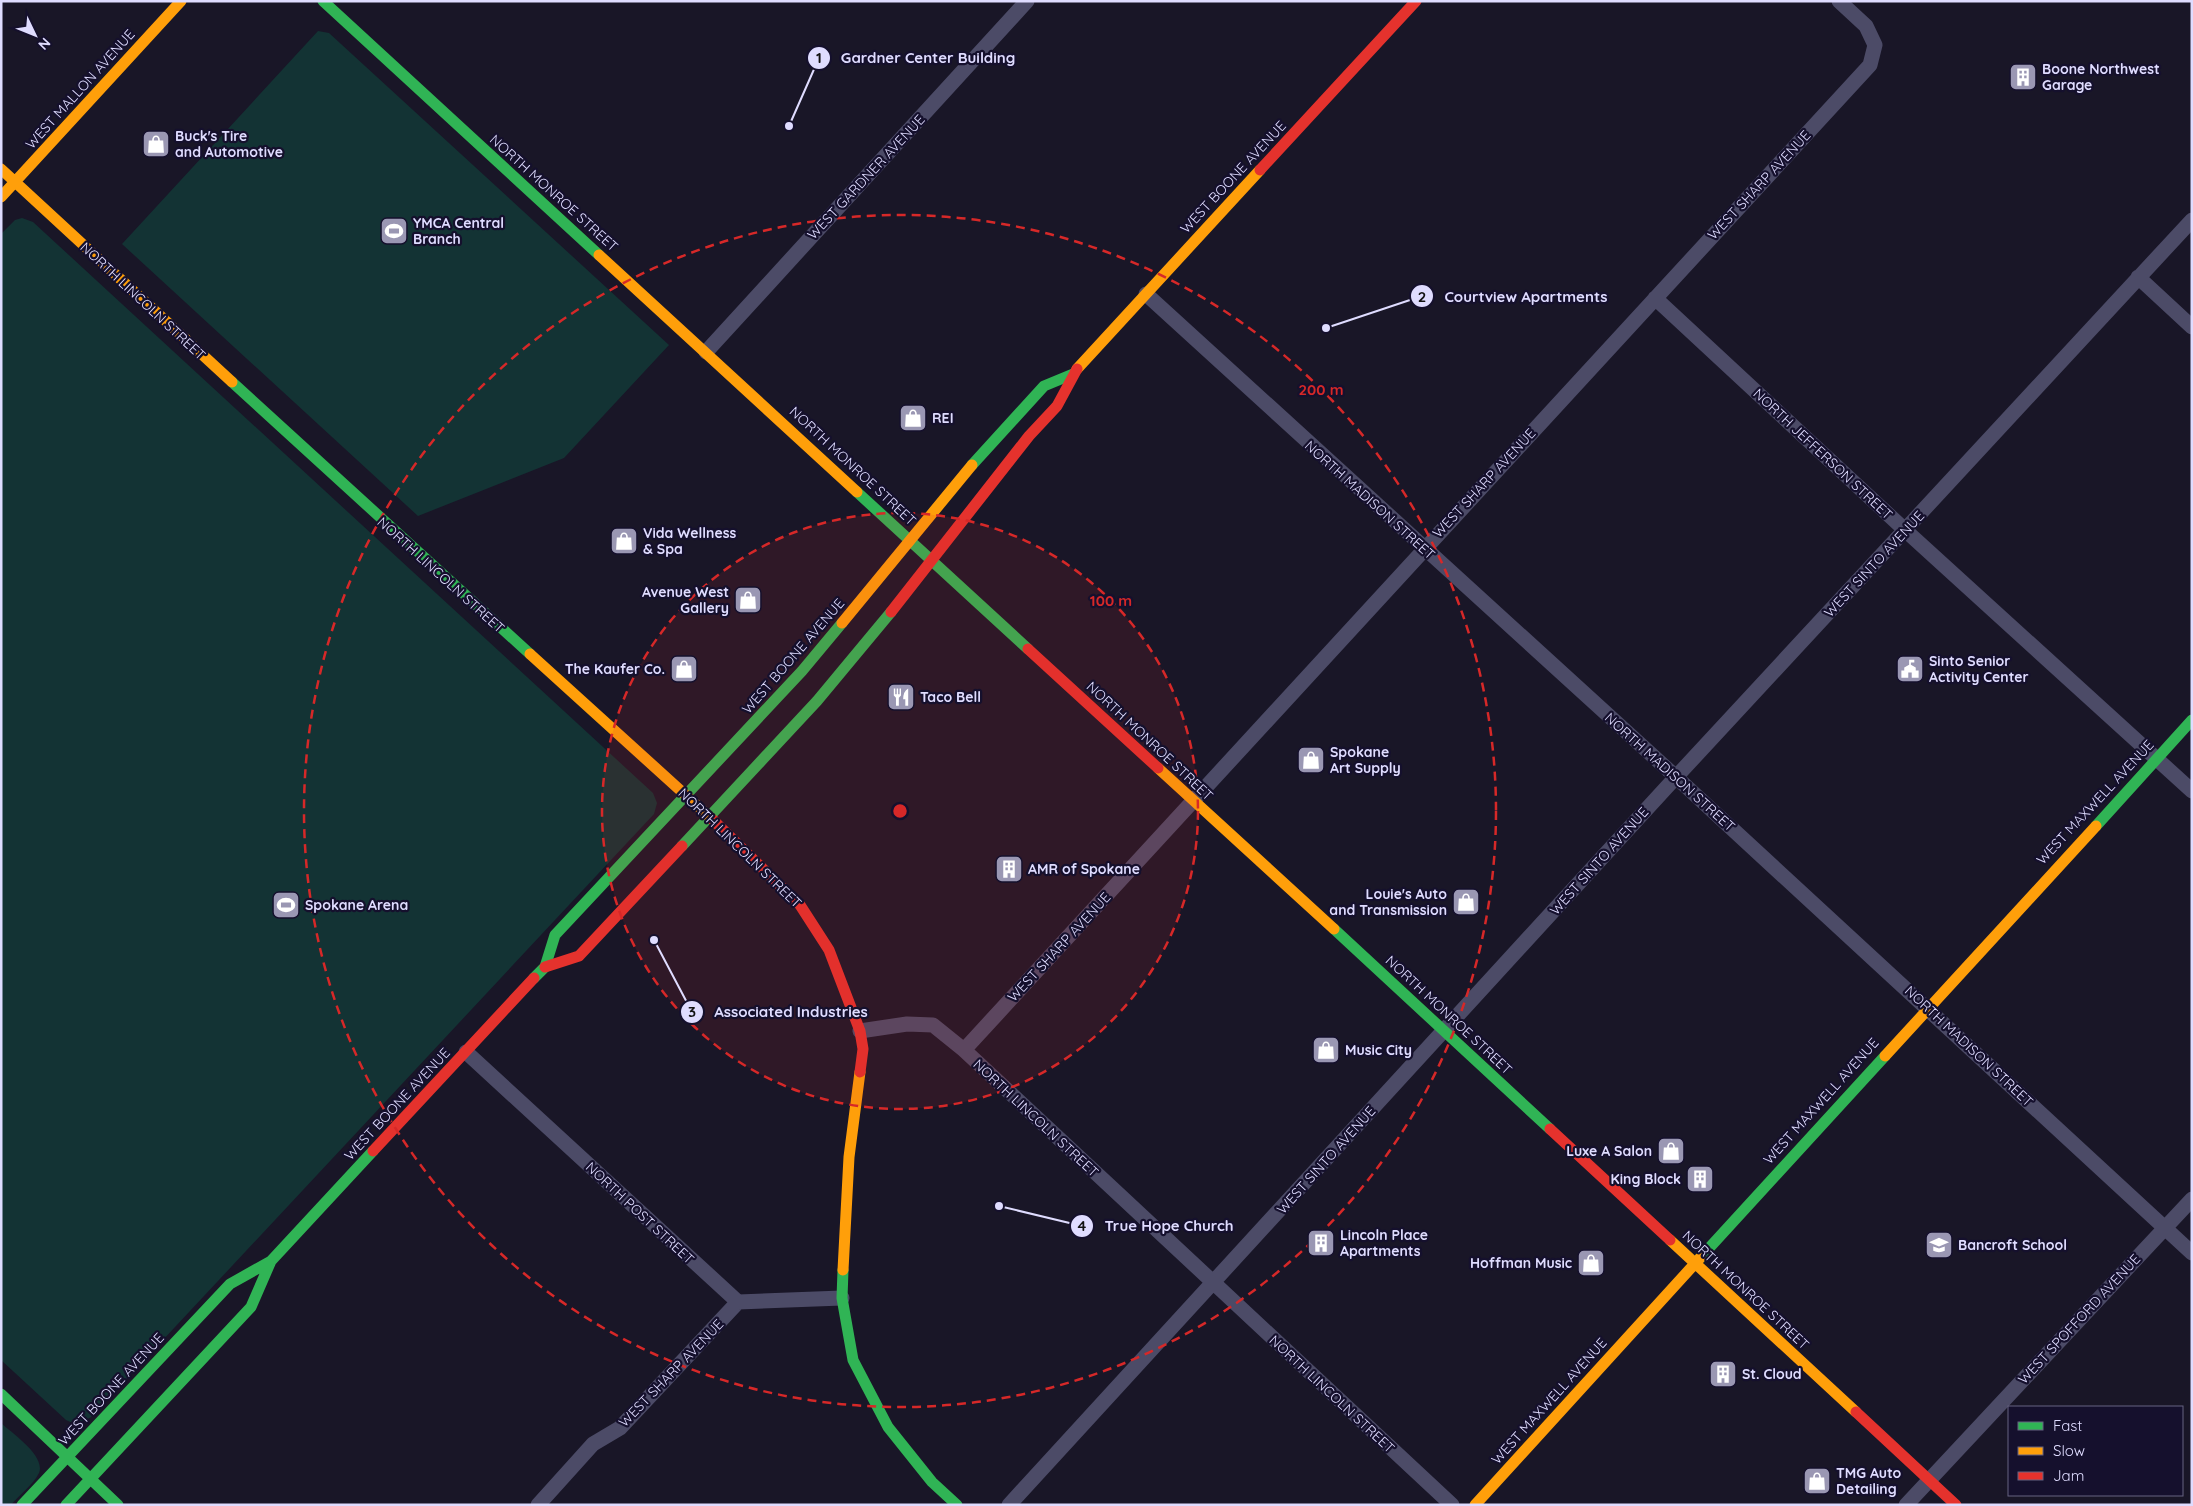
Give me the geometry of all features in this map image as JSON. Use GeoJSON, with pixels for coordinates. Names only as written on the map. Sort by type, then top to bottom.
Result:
{"type":"FeatureCollection","features":[{"type":"Feature","properties":{"kind":"main road","name":"WEST MALLON AVENUE"},"geometry":{"type":"LineString","coordinates":[[1,197],[180,1]]}},
{"type":"Feature","properties":{"kind":"main road","name":"NORTH MONROE STREET"},"geometry":{"type":"LineString","coordinates":[[323,1],[1696,1262],[1956,1505]]}},
{"type":"Feature","properties":{"kind":"main road","name":"WEST BOONE AVENUE"},"geometry":{"type":"LineString","coordinates":[[545,967],[579,956],[817,701],[933,561],[1007,463],[1058,406],[1073,374],[1416,1]]}},
{"type":"Feature","properties":{"kind":"main road","name":"NORTH LINCOLN STREET"},"geometry":{"type":"LineString","coordinates":[[1,169],[364,504],[709,817],[800,905],[829,950],[860,1031]]}},
{"type":"Feature","properties":{"kind":"main road","name":"WEST BOONE AVENUE"},"geometry":{"type":"LineString","coordinates":[[22,1505],[230,1284],[271,1261],[545,967],[555,935],[686,796],[836,632],[981,454],[1044,386],[1073,374]]}},
{"type":"Feature","properties":{"kind":"main road","name":"WEST MAXWELL AVENUE"},"geometry":{"type":"LineString","coordinates":[[1475,1505],[1926,1008],[2192,720]]}},
{"type":"Feature","properties":{"kind":"main road"},"geometry":{"type":"LineString","coordinates":[[860,1031],[863,1049],[849,1157],[842,1298],[853,1360],[888,1427],[932,1482],[957,1505]]}},
{"type":"Feature","properties":{"kind":"main road","name":"WEST BOONE AVENUE"},"geometry":{"type":"LineString","coordinates":[[66,1505],[252,1307],[271,1261]]}},
{"type":"Feature","properties":{"kind":"main road"},"geometry":{"type":"LineString","coordinates":[[1,1394],[118,1505]]}},
{"type":"Feature","properties":{"kind":"street","name":"WEST GARDNER AVENUE"},"geometry":{"type":"LineString","coordinates":[[706,352],[1027,1]]}},
{"type":"Feature","properties":{"kind":"street","name":"WEST SHARP AVENUE"},"geometry":{"type":"LineString","coordinates":[[964,1050],[1870,65],[1875,45],[1866,26],[1839,1]]}},
{"type":"Feature","properties":{"kind":"street","name":"WEST SINTO AVENUE"},"geometry":{"type":"LineString","coordinates":[[1009,1505],[1676,777],[2192,220]]}},
{"type":"Feature","properties":{"kind":"street"},"geometry":{"type":"LineString","coordinates":[[2138,278],[2192,327]]}},
{"type":"Feature","properties":{"kind":"street","name":"NORTH MADISON STREET"},"geometry":{"type":"LineString","coordinates":[[1146,294],[1423,549],[1676,777],[2192,1253]]}},
{"type":"Feature","properties":{"kind":"street","name":"NORTH JEFFERSON STREET"},"geometry":{"type":"LineString","coordinates":[[1655,298],[1905,530],[2192,790]]}},
{"type":"Feature","properties":{"kind":"street","name":"NORTH LINCOLN STREET"},"geometry":{"type":"LineString","coordinates":[[860,1031],[907,1024],[933,1025],[964,1050],[1452,1505]]}},
{"type":"Feature","properties":{"kind":"street","name":"NORTH POST STREET"},"geometry":{"type":"LineString","coordinates":[[466,1052],[738,1302]]}},
{"type":"Feature","properties":{"kind":"street","name":"WEST SPOFFORD AVENUE"},"geometry":{"type":"LineString","coordinates":[[1906,1505],[2192,1198]]}},
{"type":"Feature","properties":{"kind":"street"},"geometry":{"type":"LineString","coordinates":[[738,1302],[842,1298]]}},
{"type":"Feature","properties":{"kind":"street","name":"WEST SHARP AVENUE"},"geometry":{"type":"LineString","coordinates":[[538,1505],[593,1444],[620,1428],[738,1302]]}},
{"type":"Feature","properties":{"kind":"green space"},"geometry":{"type":"Polygon","coordinates":[[[318,31],[329,33],[669,345],[564,458],[418,516],[122,244],[318,31]]]}},
{"type":"Feature","properties":{"kind":"green space","name":"Spokane Arena"},"geometry":{"type":"Polygon","coordinates":[[[22,218],[33,222],[653,793],[657,803],[654,814],[91,1417],[77,1425],[66,1420],[1,1360],[1,234],[15,220],[22,218]]]}},
{"type":"Feature","properties":{"kind":"green space"},"geometry":{"type":"Polygon","coordinates":[[[1,1423],[27,1445],[38,1459],[40,1466],[39,1473],[30,1486],[11,1505],[1,1505],[1,1423]]]}},
{"type":"Feature","properties":{"kind":"traffic: fast"},"geometry":{"type":"LineString","coordinates":[[323,1],[599,255]]}},
{"type":"Feature","properties":{"kind":"traffic: fast"},"geometry":{"type":"LineString","coordinates":[[972,465],[1044,386],[1073,374]]}},
{"type":"Feature","properties":{"kind":"traffic: fast"},"geometry":{"type":"LineString","coordinates":[[232,382],[530,654]]}},
{"type":"Feature","properties":{"kind":"traffic: fast"},"geometry":{"type":"LineString","coordinates":[[857,492],[1028,649]]}},
{"type":"Feature","properties":{"kind":"traffic: fast"},"geometry":{"type":"LineString","coordinates":[[682,846],[817,701],[891,612]]}},
{"type":"Feature","properties":{"kind":"traffic: fast"},"geometry":{"type":"LineString","coordinates":[[534,978],[545,967],[555,935],[802,671],[842,623]]}},
{"type":"Feature","properties":{"kind":"traffic: fast"},"geometry":{"type":"LineString","coordinates":[[2096,826],[2192,720]]}},
{"type":"Feature","properties":{"kind":"traffic: fast"},"geometry":{"type":"LineString","coordinates":[[1334,929],[1550,1129]]}},
{"type":"Feature","properties":{"kind":"traffic: fast"},"geometry":{"type":"LineString","coordinates":[[1700,1258],[1885,1056]]}},
{"type":"Feature","properties":{"kind":"traffic: fast"},"geometry":{"type":"LineString","coordinates":[[22,1505],[230,1284],[271,1261],[373,1151]]}},
{"type":"Feature","properties":{"kind":"traffic: fast"},"geometry":{"type":"LineString","coordinates":[[66,1505],[251,1307],[271,1261]]}},
{"type":"Feature","properties":{"kind":"traffic: fast"},"geometry":{"type":"LineString","coordinates":[[843,1270],[842,1298],[853,1360],[888,1427],[932,1482],[957,1505]]}},
{"type":"Feature","properties":{"kind":"traffic: fast"},"geometry":{"type":"LineString","coordinates":[[1,1394],[118,1505]]}},
{"type":"Feature","properties":{"kind":"traffic: slow"},"geometry":{"type":"LineString","coordinates":[[1,197],[181,1]]}},
{"type":"Feature","properties":{"kind":"traffic: slow"},"geometry":{"type":"LineString","coordinates":[[1,169],[232,382]]}},
{"type":"Feature","properties":{"kind":"traffic: slow"},"geometry":{"type":"LineString","coordinates":[[1077,369],[1260,170]]}},
{"type":"Feature","properties":{"kind":"traffic: slow"},"geometry":{"type":"LineString","coordinates":[[599,255],[857,492]]}},
{"type":"Feature","properties":{"kind":"traffic: slow"},"geometry":{"type":"LineString","coordinates":[[842,623],[972,465]]}},
{"type":"Feature","properties":{"kind":"traffic: slow"},"geometry":{"type":"LineString","coordinates":[[530,654],[713,820]]}},
{"type":"Feature","properties":{"kind":"traffic: slow"},"geometry":{"type":"LineString","coordinates":[[1158,768],[1334,929]]}},
{"type":"Feature","properties":{"kind":"traffic: slow"},"geometry":{"type":"LineString","coordinates":[[1885,1056],[2096,826]]}},
{"type":"Feature","properties":{"kind":"traffic: slow"},"geometry":{"type":"LineString","coordinates":[[843,1270],[849,1157],[860,1072]]}},
{"type":"Feature","properties":{"kind":"traffic: slow"},"geometry":{"type":"LineString","coordinates":[[1670,1240],[1856,1412]]}},
{"type":"Feature","properties":{"kind":"traffic: slow"},"geometry":{"type":"LineString","coordinates":[[1475,1505],[1700,1258]]}},
{"type":"Feature","properties":{"kind":"traffic: jam"},"geometry":{"type":"LineString","coordinates":[[1260,170],[1416,1]]}},
{"type":"Feature","properties":{"kind":"traffic: jam"},"geometry":{"type":"LineString","coordinates":[[891,612],[1029,436],[1057,406],[1077,369]]}},
{"type":"Feature","properties":{"kind":"traffic: jam"},"geometry":{"type":"LineString","coordinates":[[1028,649],[1158,768]]}},
{"type":"Feature","properties":{"kind":"traffic: jam"},"geometry":{"type":"LineString","coordinates":[[713,820],[800,905],[829,950],[860,1031],[863,1049],[860,1072]]}},
{"type":"Feature","properties":{"kind":"traffic: jam"},"geometry":{"type":"LineString","coordinates":[[545,967],[579,956],[682,846]]}},
{"type":"Feature","properties":{"kind":"traffic: jam"},"geometry":{"type":"LineString","coordinates":[[373,1151],[534,978]]}},
{"type":"Feature","properties":{"kind":"traffic: jam"},"geometry":{"type":"LineString","coordinates":[[1550,1129],[1670,1240]]}},
{"type":"Feature","properties":{"kind":"traffic: jam"},"geometry":{"type":"LineString","coordinates":[[1856,1412],[1956,1505]]}},
{"type":"Feature","properties":{"kind":"place","name":"Boone Northwest Garage"},"geometry":{"type":"Point","coordinates":[2023,77]}},
{"type":"Feature","properties":{"kind":"place","name":"Gardner Center Building"},"geometry":{"type":"Point","coordinates":[789,126]}},
{"type":"Feature","properties":{"kind":"place","name":"Buck's Tire and Automotive"},"geometry":{"type":"Point","coordinates":[156,144]}},
{"type":"Feature","properties":{"kind":"place","name":"YMCA Central Branch"},"geometry":{"type":"Point","coordinates":[394,231]}},
{"type":"Feature","properties":{"kind":"place","name":"Courtview Apartments"},"geometry":{"type":"Point","coordinates":[1326,328]}},
{"type":"Feature","properties":{"kind":"place","name":"REI"},"geometry":{"type":"Point","coordinates":[913,418]}},
{"type":"Feature","properties":{"kind":"place","name":"Vida Wellness & Spa"},"geometry":{"type":"Point","coordinates":[624,541]}},
{"type":"Feature","properties":{"kind":"place","name":"Avenue West Gallery"},"geometry":{"type":"Point","coordinates":[748,600]}},
{"type":"Feature","properties":{"kind":"place","name":"The Kaufer Co."},"geometry":{"type":"Point","coordinates":[684,669]}},
{"type":"Feature","properties":{"kind":"place","name":"Sinto Senior Activity Center"},"geometry":{"type":"Point","coordinates":[1910,669]}},
{"type":"Feature","properties":{"kind":"place","name":"Taco Bell"},"geometry":{"type":"Point","coordinates":[901,697]}},
{"type":"Feature","properties":{"kind":"place","name":"Spokane Art Supply"},"geometry":{"type":"Point","coordinates":[1311,760]}},
{"type":"Feature","properties":{"kind":"place","name":"AMR of Spokane"},"geometry":{"type":"Point","coordinates":[1009,869]}},
{"type":"Feature","properties":{"kind":"place","name":"Louie's Auto and Transmission"},"geometry":{"type":"Point","coordinates":[1466,902]}},
{"type":"Feature","properties":{"kind":"place","name":"Spokane Arena"},"geometry":{"type":"Point","coordinates":[286,905]}},
{"type":"Feature","properties":{"kind":"place","name":"Associated Industries"},"geometry":{"type":"Point","coordinates":[654,940]}},
{"type":"Feature","properties":{"kind":"place","name":"Music City"},"geometry":{"type":"Point","coordinates":[1326,1050]}},
{"type":"Feature","properties":{"kind":"place","name":"Luxe A Salon"},"geometry":{"type":"Point","coordinates":[1671,1151]}},
{"type":"Feature","properties":{"kind":"place","name":"King Block"},"geometry":{"type":"Point","coordinates":[1700,1179]}},
{"type":"Feature","properties":{"kind":"place","name":"True Hope Church"},"geometry":{"type":"Point","coordinates":[999,1206]}},
{"type":"Feature","properties":{"kind":"place","name":"Lincoln Place Apartments"},"geometry":{"type":"Point","coordinates":[1321,1243]}},
{"type":"Feature","properties":{"kind":"place","name":"Bancroft School"},"geometry":{"type":"Point","coordinates":[1939,1245]}},
{"type":"Feature","properties":{"kind":"place","name":"Hoffman Music"},"geometry":{"type":"Point","coordinates":[1591,1263]}},
{"type":"Feature","properties":{"kind":"place","name":"St. Cloud"},"geometry":{"type":"Point","coordinates":[1723,1374]}},
{"type":"Feature","properties":{"kind":"place","name":"TMG Auto Detailing"},"geometry":{"type":"Point","coordinates":[1817,1481]}}]}
